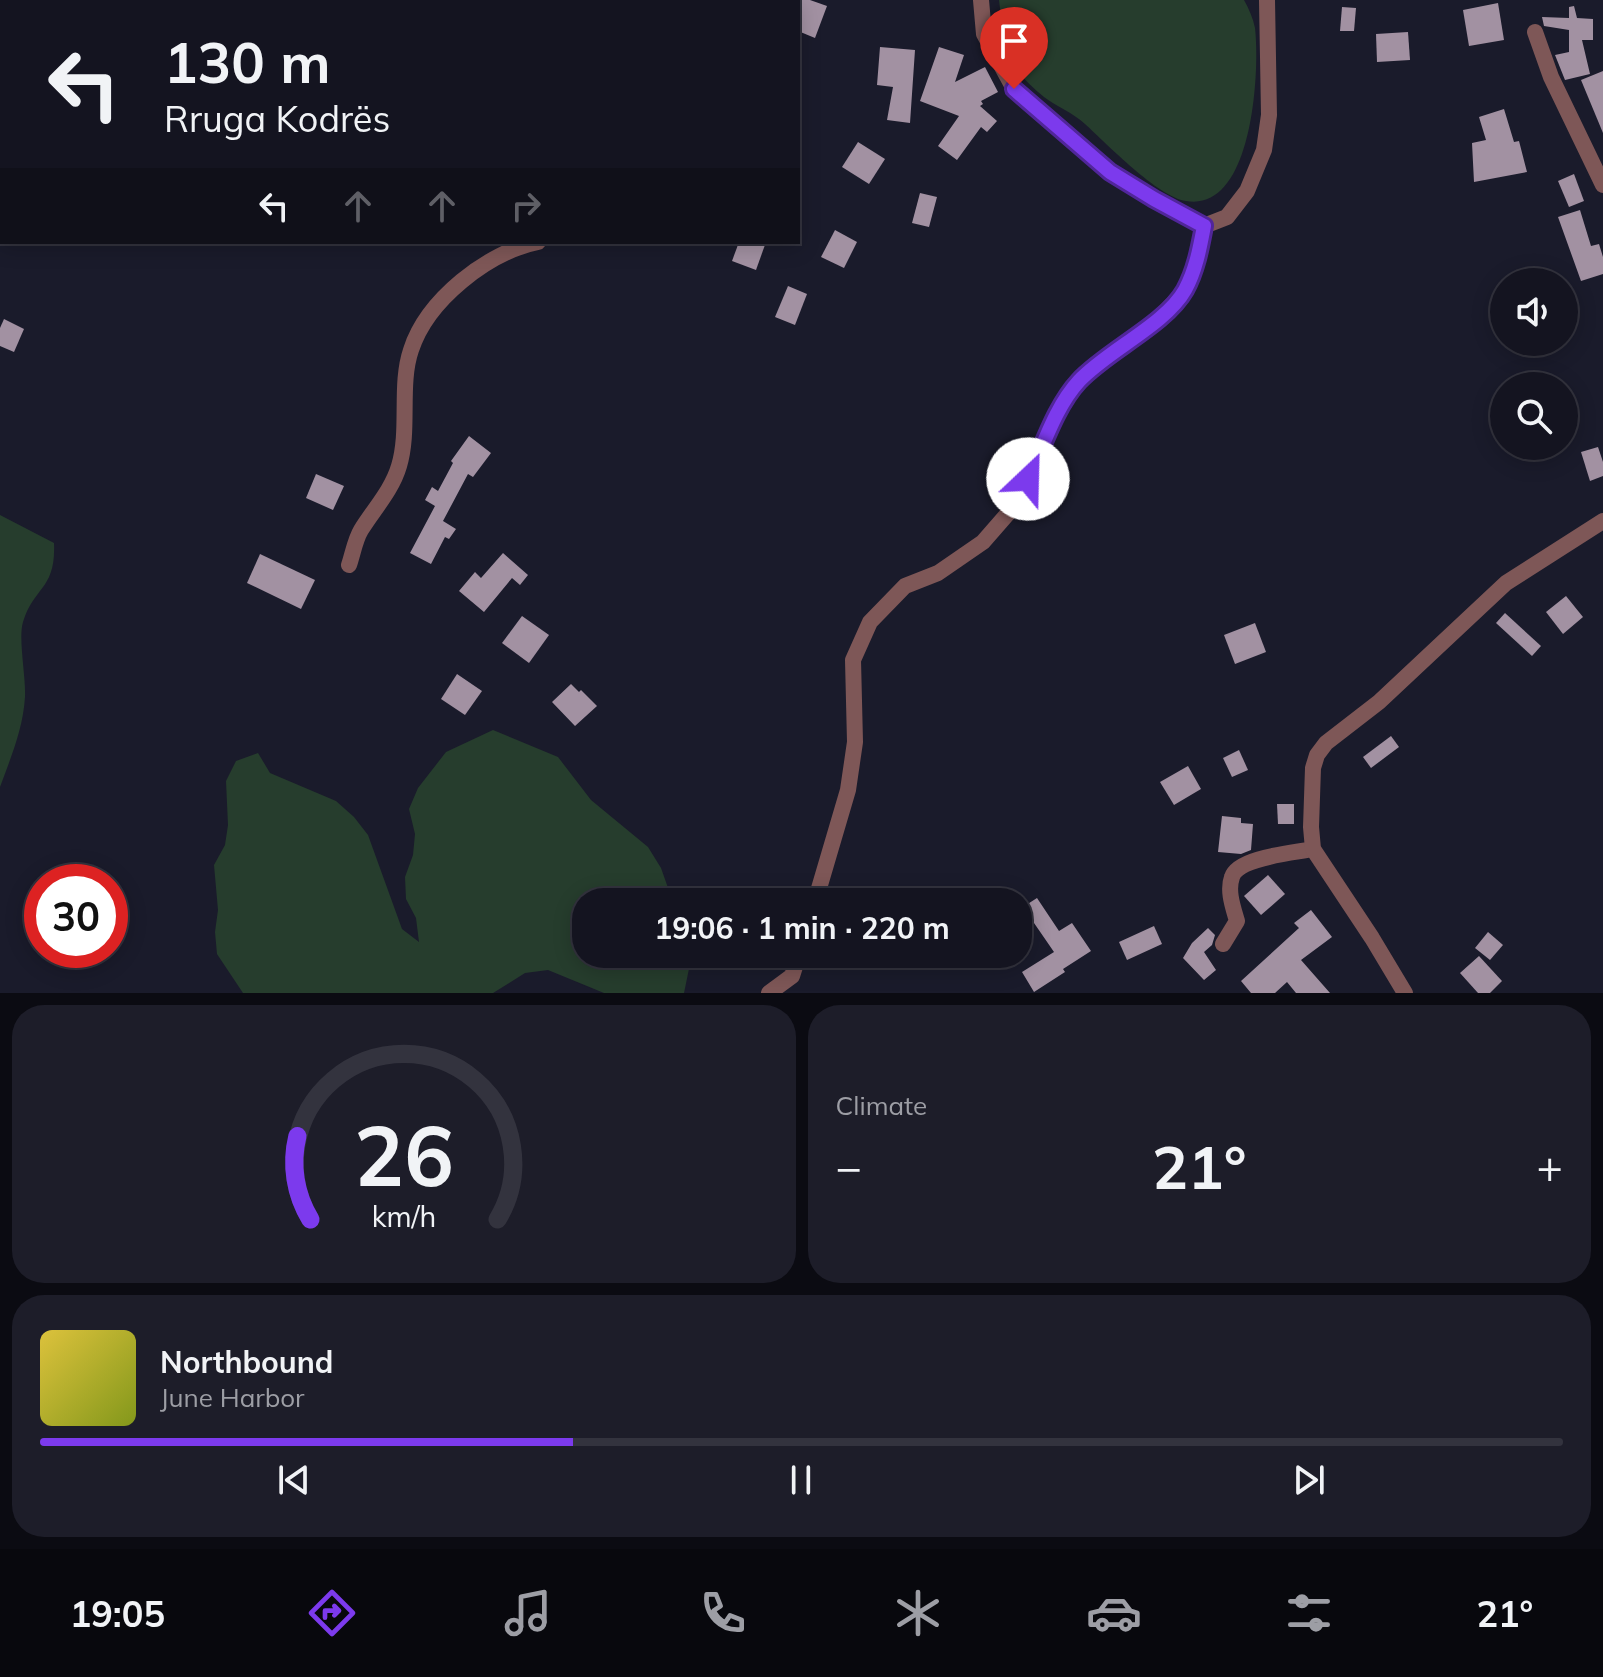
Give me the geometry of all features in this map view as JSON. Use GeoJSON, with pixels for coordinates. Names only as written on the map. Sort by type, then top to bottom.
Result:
{"type":"FeatureCollection","features":[{"type":"Feature","properties":{"kind":"street"},"geometry":{"type":"LineString","coordinates":[[981,0],[984,34],[1014,89],[1110,172],[1204,226],[1227,217],[1247,191],[1264,150],[1269,115],[1267,0]]}},
{"type":"Feature","properties":{"kind":"street"},"geometry":{"type":"LineString","coordinates":[[1535,32],[1551,77],[1603,185]]}},
{"type":"Feature","properties":{"kind":"street"},"geometry":{"type":"LineString","coordinates":[[819,888],[848,790],[855,742],[853,660],[870,622],[905,586],[938,573],[983,542],[1017,503],[1056,417],[1076,384],[1101,360],[1153,324],[1184,292],[1199,254],[1204,226]]}},
{"type":"Feature","properties":{"kind":"street"},"geometry":{"type":"LineString","coordinates":[[349,565],[360,532],[390,488],[399,466],[410,351],[424,324],[437,306],[480,266],[528,244]]}},
{"type":"Feature","properties":{"kind":"street"},"geometry":{"type":"LineString","coordinates":[[1405,993],[1313,849],[1313,768],[1317,755],[1326,743],[1379,702],[1506,583],[1603,521]]}},
{"type":"Feature","properties":{"kind":"street"},"geometry":{"type":"LineString","coordinates":[[1223,944],[1237,921],[1230,897],[1231,878],[1236,869],[1251,861],[1313,849]]}},
{"type":"Feature","properties":{"kind":"street"},"geometry":{"type":"LineString","coordinates":[[769,993],[792,976],[795,968]]}},
{"type":"Feature","properties":{"kind":"green space"},"geometry":{"type":"Polygon","coordinates":[[[999,0],[1244,0],[1255,28],[1256,75],[1248,135],[1239,163],[1226,185],[1208,199],[1186,201],[1175,197],[1133,168],[1080,120],[1044,97],[1018,71],[997,41],[1002,25],[999,0]]]}},
{"type":"Feature","properties":{"kind":"green space"},"geometry":{"type":"Polygon","coordinates":[[[0,515],[54,543],[54,558],[48,579],[23,622],[24,709],[0,787],[0,515]]]}},
{"type":"Feature","properties":{"kind":"green space"},"geometry":{"type":"Polygon","coordinates":[[[493,730],[558,757],[591,800],[648,847],[661,868],[668,888],[572,888],[572,968],[689,968],[684,993],[604,993],[548,970],[525,973],[493,993],[243,993],[217,954],[215,932],[218,910],[214,865],[225,845],[228,825],[226,781],[236,761],[258,753],[270,773],[336,801],[354,817],[368,835],[402,929],[419,942],[416,918],[406,899],[405,877],[413,855],[415,834],[409,809],[418,788],[446,752],[493,730]]]}},
{"type":"Feature","properties":{"kind":"building"},"geometry":{"type":"Polygon","coordinates":[[[800,0],[827,6],[815,38],[800,32],[800,0]]]}},
{"type":"Feature","properties":{"kind":"building"},"geometry":{"type":"Polygon","coordinates":[[[1498,3],[1504,40],[1469,46],[1463,10],[1498,3]]]}},
{"type":"Feature","properties":{"kind":"building"},"geometry":{"type":"Polygon","coordinates":[[[1574,6],[1577,18],[1593,19],[1593,40],[1582,40],[1590,74],[1565,80],[1555,55],[1569,52],[1569,30],[1544,26],[1542,17],[1569,18],[1569,7],[1574,6]]]}},
{"type":"Feature","properties":{"kind":"building"},"geometry":{"type":"Polygon","coordinates":[[[1342,7],[1356,8],[1354,31],[1340,31],[1342,7]]]}},
{"type":"Feature","properties":{"kind":"building"},"geometry":{"type":"Polygon","coordinates":[[[1408,32],[1410,60],[1377,62],[1376,34],[1408,32]]]}},
{"type":"Feature","properties":{"kind":"building"},"geometry":{"type":"Polygon","coordinates":[[[880,47],[915,50],[910,123],[887,120],[893,87],[877,85],[880,47]]]}},
{"type":"Feature","properties":{"kind":"building"},"geometry":{"type":"Polygon","coordinates":[[[939,47],[964,55],[955,82],[985,67],[998,92],[981,101],[983,104],[980,106],[997,121],[987,132],[981,127],[957,160],[938,146],[959,116],[920,101],[939,47]]]}},
{"type":"Feature","properties":{"kind":"building"},"geometry":{"type":"Polygon","coordinates":[[[1603,71],[1603,133],[1581,80],[1603,71]]]}},
{"type":"Feature","properties":{"kind":"building"},"geometry":{"type":"Polygon","coordinates":[[[1504,109],[1514,142],[1519,141],[1527,172],[1474,182],[1472,143],[1486,140],[1479,117],[1504,109]]]}},
{"type":"Feature","properties":{"kind":"building"},"geometry":{"type":"Polygon","coordinates":[[[858,142],[885,159],[869,184],[842,167],[858,142]]]}},
{"type":"Feature","properties":{"kind":"building"},"geometry":{"type":"Polygon","coordinates":[[[1574,174],[1584,201],[1569,207],[1558,181],[1574,174]]]}},
{"type":"Feature","properties":{"kind":"building"},"geometry":{"type":"Polygon","coordinates":[[[920,193],[937,197],[929,227],[912,223],[920,193]]]}},
{"type":"Feature","properties":{"kind":"building"},"geometry":{"type":"Polygon","coordinates":[[[1580,210],[1591,246],[1599,244],[1603,274],[1581,281],[1558,217],[1580,210]]]}},
{"type":"Feature","properties":{"kind":"building"},"geometry":{"type":"Polygon","coordinates":[[[835,230],[857,242],[844,268],[821,257],[835,230]]]}},
{"type":"Feature","properties":{"kind":"building"},"geometry":{"type":"Polygon","coordinates":[[[738,244],[765,244],[756,270],[732,261],[738,244]]]}},
{"type":"Feature","properties":{"kind":"building"},"geometry":{"type":"Polygon","coordinates":[[[788,286],[807,294],[795,325],[775,317],[788,286]]]}},
{"type":"Feature","properties":{"kind":"building"},"geometry":{"type":"Polygon","coordinates":[[[4,319],[24,329],[14,352],[0,346],[0,328],[4,319]]]}},
{"type":"Feature","properties":{"kind":"building"},"geometry":{"type":"Polygon","coordinates":[[[469,436],[491,453],[473,477],[468,474],[443,521],[456,529],[449,539],[445,537],[431,564],[410,553],[435,506],[425,500],[432,487],[438,491],[453,463],[451,461],[469,436]]]}},
{"type":"Feature","properties":{"kind":"building"},"geometry":{"type":"Polygon","coordinates":[[[1598,447],[1603,476],[1590,481],[1581,452],[1598,447]]]}},
{"type":"Feature","properties":{"kind":"building"},"geometry":{"type":"Polygon","coordinates":[[[316,474],[344,486],[333,510],[306,498],[316,474]]]}},
{"type":"Feature","properties":{"kind":"building"},"geometry":{"type":"Polygon","coordinates":[[[503,553],[528,575],[520,585],[512,578],[484,612],[459,591],[475,572],[481,578],[503,553]]]}},
{"type":"Feature","properties":{"kind":"building"},"geometry":{"type":"Polygon","coordinates":[[[260,554],[315,580],[301,609],[247,583],[260,554]]]}},
{"type":"Feature","properties":{"kind":"building"},"geometry":{"type":"Polygon","coordinates":[[[1566,596],[1583,617],[1563,634],[1546,612],[1566,596]]]}},
{"type":"Feature","properties":{"kind":"building"},"geometry":{"type":"Polygon","coordinates":[[[1505,613],[1541,646],[1532,656],[1496,623],[1505,613]]]}},
{"type":"Feature","properties":{"kind":"building"},"geometry":{"type":"Polygon","coordinates":[[[522,616],[549,635],[529,663],[502,643],[522,616]]]}},
{"type":"Feature","properties":{"kind":"building"},"geometry":{"type":"Polygon","coordinates":[[[1255,623],[1266,652],[1235,664],[1224,635],[1255,623]]]}},
{"type":"Feature","properties":{"kind":"building"},"geometry":{"type":"Polygon","coordinates":[[[457,674],[482,691],[465,715],[441,699],[457,674]]]}},
{"type":"Feature","properties":{"kind":"building"},"geometry":{"type":"Polygon","coordinates":[[[571,684],[597,706],[575,726],[552,702],[571,684]]]}},
{"type":"Feature","properties":{"kind":"building"},"geometry":{"type":"Polygon","coordinates":[[[1391,736],[1399,747],[1371,768],[1363,757],[1391,736]]]}},
{"type":"Feature","properties":{"kind":"building"},"geometry":{"type":"Polygon","coordinates":[[[1239,750],[1248,770],[1232,777],[1223,758],[1239,750]]]}},
{"type":"Feature","properties":{"kind":"building"},"geometry":{"type":"Polygon","coordinates":[[[1188,766],[1201,789],[1174,805],[1160,782],[1188,766]]]}},
{"type":"Feature","properties":{"kind":"building"},"geometry":{"type":"Polygon","coordinates":[[[1277,804],[1294,804],[1294,824],[1278,824],[1277,804]]]}},
{"type":"Feature","properties":{"kind":"building"},"geometry":{"type":"Polygon","coordinates":[[[1222,816],[1241,818],[1241,823],[1253,824],[1251,850],[1241,854],[1218,852],[1222,816]]]}},
{"type":"Feature","properties":{"kind":"building"},"geometry":{"type":"Polygon","coordinates":[[[1268,875],[1285,894],[1261,915],[1244,896],[1268,875]]]}},
{"type":"Feature","properties":{"kind":"building"},"geometry":{"type":"Polygon","coordinates":[[[1037,898],[1059,931],[1072,923],[1091,951],[1034,992],[1022,972],[1054,952],[1032,920],[1032,901],[1037,898]]]}},
{"type":"Feature","properties":{"kind":"building"},"geometry":{"type":"Polygon","coordinates":[[[1311,910],[1332,937],[1301,960],[1330,993],[1296,993],[1287,982],[1275,993],[1251,993],[1241,981],[1299,928],[1294,923],[1311,910]]]}},
{"type":"Feature","properties":{"kind":"building"},"geometry":{"type":"Polygon","coordinates":[[[1154,926],[1162,944],[1127,960],[1119,942],[1154,926]]]}},
{"type":"Feature","properties":{"kind":"building"},"geometry":{"type":"Polygon","coordinates":[[[1208,928],[1215,935],[1212,945],[1204,952],[1216,970],[1204,980],[1183,958],[1192,943],[1208,928]]]}},
{"type":"Feature","properties":{"kind":"building"},"geometry":{"type":"Polygon","coordinates":[[[1488,932],[1503,945],[1490,960],[1475,948],[1488,932]]]}},
{"type":"Feature","properties":{"kind":"building"},"geometry":{"type":"Polygon","coordinates":[[[1479,956],[1502,981],[1490,993],[1478,993],[1460,973],[1479,956]]]}},
{"type":"Feature","properties":{"kind":"route"},"geometry":{"type":"LineString","coordinates":[[1014,89],[1110,172],[1204,226],[1199,254],[1184,292],[1153,324],[1101,360],[1076,384],[1056,417],[1028,479]]}}]}
